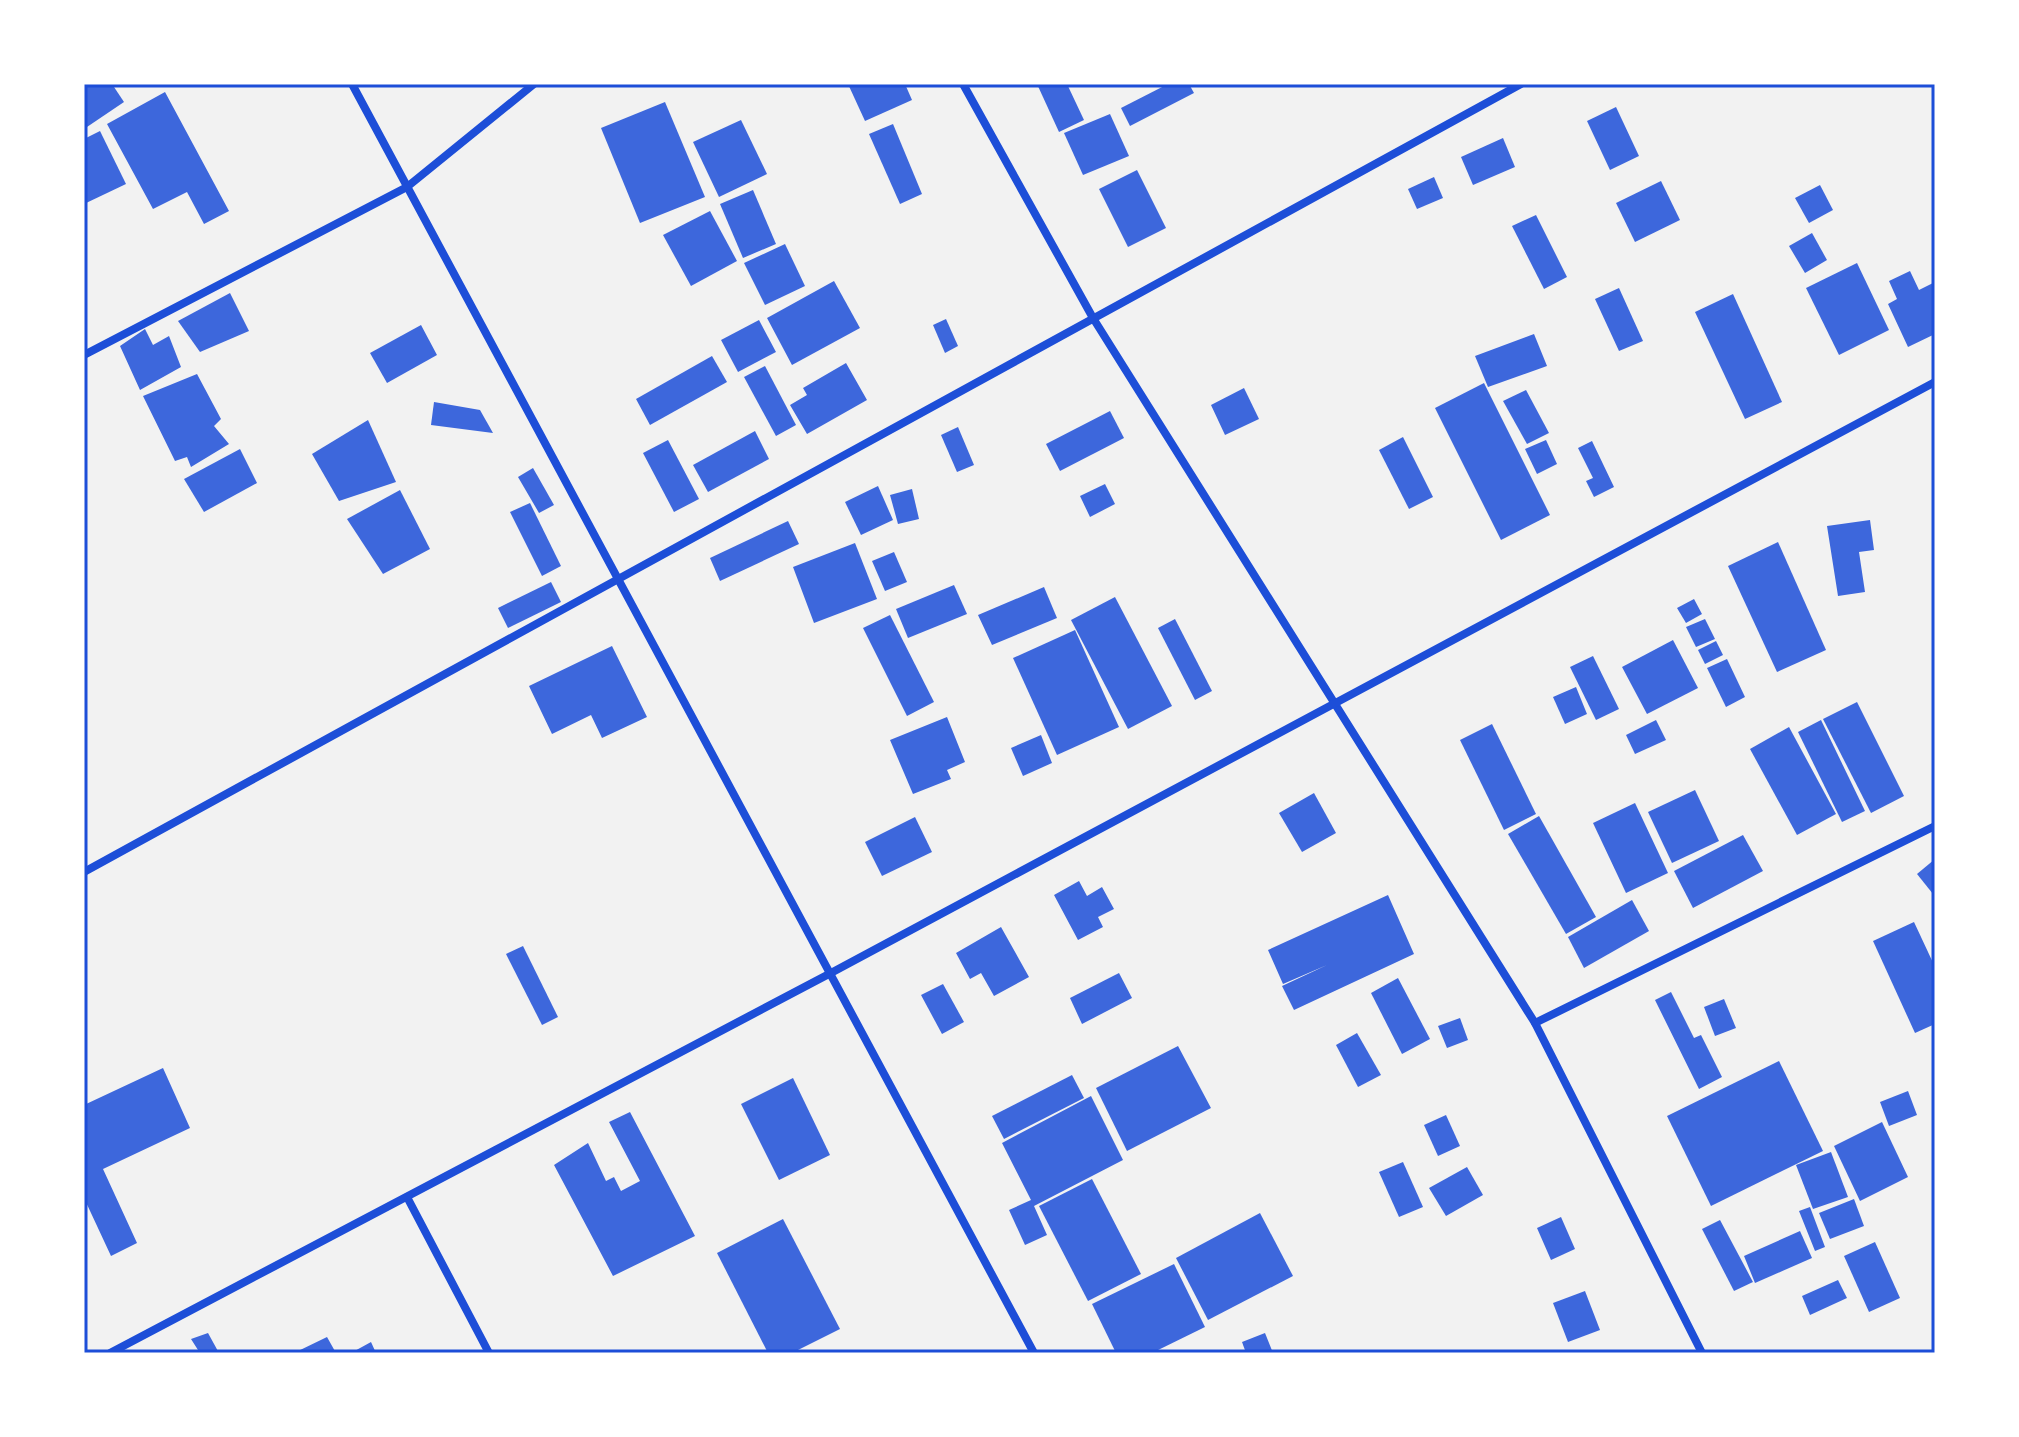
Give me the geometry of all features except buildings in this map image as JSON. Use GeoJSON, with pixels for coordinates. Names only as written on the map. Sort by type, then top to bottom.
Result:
{"type":"FeatureCollection","features":[{"type":"Feature","properties":{"kind":"street"},"geometry":{"type":"LineString","coordinates":[[352,84],[1034,1353]]}},
{"type":"Feature","properties":{"kind":"street"},"geometry":{"type":"LineString","coordinates":[[84,355],[407,187],[534,84]]}},
{"type":"Feature","properties":{"kind":"street"},"geometry":{"type":"LineString","coordinates":[[963,84],[1093,318],[1535,1023],[1702,1353]]}},
{"type":"Feature","properties":{"kind":"street"},"geometry":{"type":"LineString","coordinates":[[84,872],[1521,84]]}},
{"type":"Feature","properties":{"kind":"street"},"geometry":{"type":"LineString","coordinates":[[110,1353],[829,974],[1935,382]]}},
{"type":"Feature","properties":{"kind":"street"},"geometry":{"type":"LineString","coordinates":[[1535,1023],[1935,826]]}},
{"type":"Feature","properties":{"kind":"street"},"geometry":{"type":"LineString","coordinates":[[407,1197],[489,1353]]}}]}
